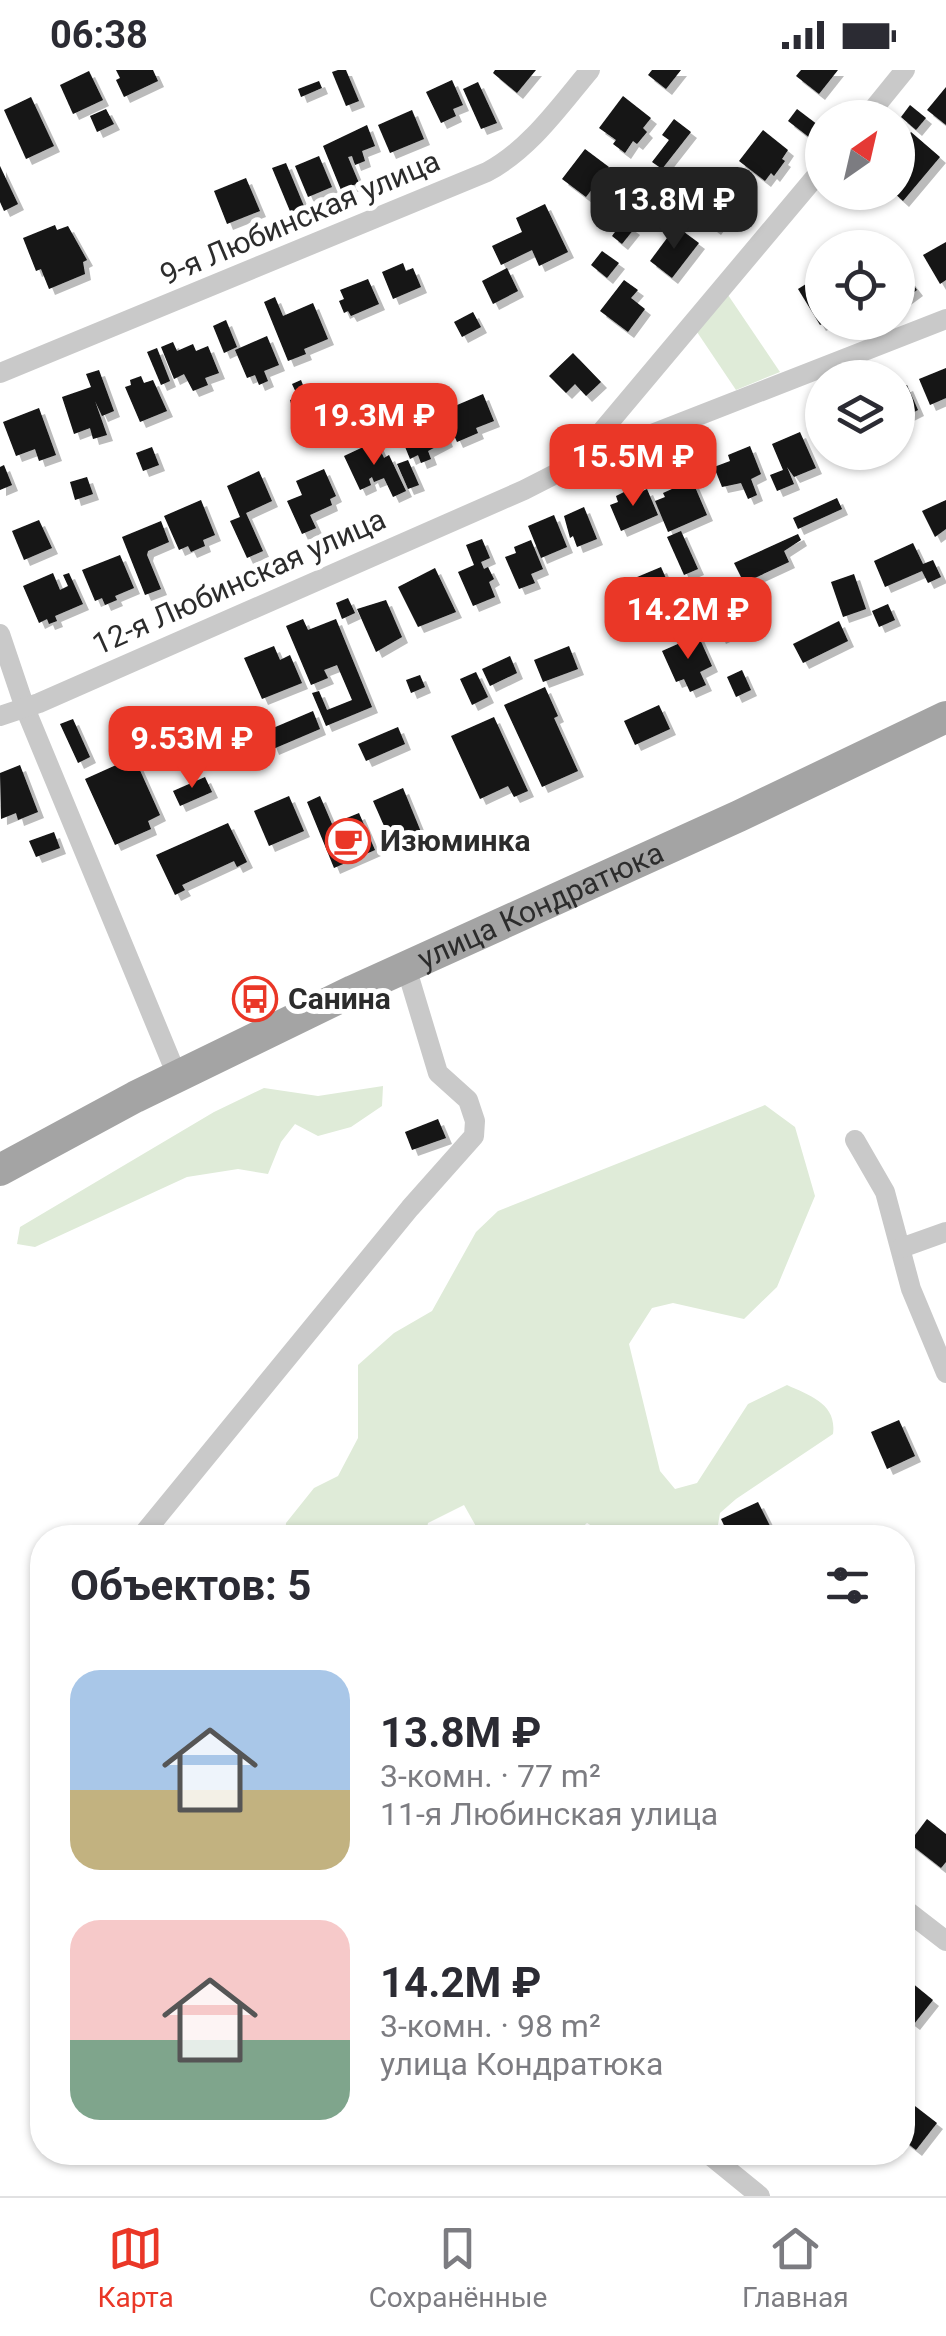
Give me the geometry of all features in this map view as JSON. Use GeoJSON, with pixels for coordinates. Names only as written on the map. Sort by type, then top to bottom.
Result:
{"type":"FeatureCollection","features":[{"type":"Feature","properties":{"kind":"main road","name":"улица Кондратюка"},"geometry":{"type":"LineString","coordinates":[[136,1098],[406,967],[738,816],[946,716]]}},
{"type":"Feature","properties":{"kind":"main road"},"geometry":{"type":"LineString","coordinates":[[0,1146],[136,1098]]}},
{"type":"Feature","properties":{"kind":"main road"},"geometry":{"type":"LineString","coordinates":[[0,1170],[136,1098]]}},
{"type":"Feature","properties":{"kind":"street","name":"9-я Любинская улица"},"geometry":{"type":"LineString","coordinates":[[0,373],[487,172],[525,146],[590,70]]}},
{"type":"Feature","properties":{"kind":"street"},"geometry":{"type":"LineString","coordinates":[[881,100],[905,70]]}},
{"type":"Feature","properties":{"kind":"street"},"geometry":{"type":"LineString","coordinates":[[575,464],[805,189]]}},
{"type":"Feature","properties":{"kind":"street","name":"12-я Любинская улица"},"geometry":{"type":"LineString","coordinates":[[0,716],[524,490],[575,464],[946,318]]}},
{"type":"Feature","properties":{"kind":"street"},"geometry":{"type":"LineString","coordinates":[[0,634],[25,708],[178,1078]]}},
{"type":"Feature","properties":{"kind":"street"},"geometry":{"type":"LineString","coordinates":[[151,1525],[474,1136],[475,1121],[468,1100],[438,1073],[406,967]]}},
{"type":"Feature","properties":{"kind":"street"},"geometry":{"type":"LineString","coordinates":[[854,1140],[884,1192],[920,1315],[946,1373]]}},
{"type":"Feature","properties":{"kind":"street"},"geometry":{"type":"LineString","coordinates":[[901,1248],[946,1232]]}},
{"type":"Feature","properties":{"kind":"street"},"geometry":{"type":"LineString","coordinates":[[915,1917],[946,1941]]}},
{"type":"Feature","properties":{"kind":"street"},"geometry":{"type":"LineString","coordinates":[[722,2165],[760,2196]]}},
{"type":"Feature","properties":{"kind":"green space"},"geometry":{"type":"Polygon","coordinates":[[[726,292],[780,372],[736,390],[695,329],[726,292]]]}},
{"type":"Feature","properties":{"kind":"green space"},"geometry":{"type":"Polygon","coordinates":[[[383,1086],[382,1106],[351,1127],[318,1136],[295,1124],[281,1142],[268,1174],[238,1169],[187,1177],[35,1247],[17,1244],[20,1227],[214,1112],[264,1088],[318,1096],[383,1086]]]}},
{"type":"Feature","properties":{"kind":"green space"},"geometry":{"type":"Polygon","coordinates":[[[765,1105],[795,1127],[815,1196],[777,1287],[744,1319],[673,1303],[652,1308],[629,1344],[660,1471],[675,1489],[697,1483],[748,1404],[787,1385],[827,1408],[833,1434],[736,1499],[720,1513],[718,1525],[475,1525],[464,1505],[428,1525],[286,1525],[314,1488],[338,1476],[358,1438],[358,1365],[394,1333],[432,1311],[476,1232],[498,1211],[765,1105]]]}},
{"type":"Feature","properties":{"kind":"building"},"geometry":{"type":"Polygon","coordinates":[[[116,70],[153,70],[158,81],[124,97],[116,70]]]}},
{"type":"Feature","properties":{"kind":"building"},"geometry":{"type":"Polygon","coordinates":[[[346,70],[359,101],[346,106],[332,72],[346,70]]]}},
{"type":"Feature","properties":{"kind":"building"},"geometry":{"type":"Polygon","coordinates":[[[536,70],[517,93],[493,73],[536,70]]]}},
{"type":"Feature","properties":{"kind":"building"},"geometry":{"type":"Polygon","coordinates":[[[652,70],[681,70],[666,89],[648,75],[652,70]]]}},
{"type":"Feature","properties":{"kind":"building"},"geometry":{"type":"Polygon","coordinates":[[[801,70],[838,70],[819,94],[796,76],[801,70]]]}},
{"type":"Feature","properties":{"kind":"building"},"geometry":{"type":"Polygon","coordinates":[[[89,71],[103,100],[73,114],[60,85],[89,71]]]}},
{"type":"Feature","properties":{"kind":"building"},"geometry":{"type":"Polygon","coordinates":[[[452,80],[463,105],[453,109],[456,116],[441,123],[426,92],[452,80]]]}},
{"type":"Feature","properties":{"kind":"building"},"geometry":{"type":"Polygon","coordinates":[[[319,81],[322,88],[301,97],[298,89],[319,81]]]}},
{"type":"Feature","properties":{"kind":"building"},"geometry":{"type":"Polygon","coordinates":[[[478,82],[497,123],[481,129],[463,89],[478,82]]]}},
{"type":"Feature","properties":{"kind":"building"},"geometry":{"type":"Polygon","coordinates":[[[946,87],[946,125],[927,110],[946,87]]]}},
{"type":"Feature","properties":{"kind":"building"},"geometry":{"type":"Polygon","coordinates":[[[623,96],[651,118],[643,128],[647,132],[637,144],[633,141],[625,153],[613,144],[616,140],[599,128],[623,96]]]}},
{"type":"Feature","properties":{"kind":"building"},"geometry":{"type":"Polygon","coordinates":[[[31,97],[54,146],[26,159],[4,110],[31,97]]]}},
{"type":"Feature","properties":{"kind":"building"},"geometry":{"type":"Polygon","coordinates":[[[106,109],[114,124],[97,132],[90,116],[106,109]]]}},
{"type":"Feature","properties":{"kind":"building"},"geometry":{"type":"Polygon","coordinates":[[[797,109],[805,115],[805,134],[788,121],[797,109]]]}},
{"type":"Feature","properties":{"kind":"building"},"geometry":{"type":"Polygon","coordinates":[[[915,109],[926,118],[915,129],[915,109]]]}},
{"type":"Feature","properties":{"kind":"building"},"geometry":{"type":"Polygon","coordinates":[[[412,110],[424,139],[390,153],[378,125],[412,110]]]}},
{"type":"Feature","properties":{"kind":"building"},"geometry":{"type":"Polygon","coordinates":[[[674,119],[691,132],[662,169],[652,162],[669,140],[662,135],[674,119]]]}},
{"type":"Feature","properties":{"kind":"building"},"geometry":{"type":"Polygon","coordinates":[[[367,125],[375,146],[362,151],[365,161],[355,165],[352,156],[348,157],[359,183],[341,190],[323,146],[367,125]]]}},
{"type":"Feature","properties":{"kind":"building"},"geometry":{"type":"Polygon","coordinates":[[[763,130],[788,150],[774,176],[771,173],[765,181],[739,161],[763,130]]]}},
{"type":"Feature","properties":{"kind":"building"},"geometry":{"type":"Polygon","coordinates":[[[915,135],[940,157],[915,187],[915,135]]]}},
{"type":"Feature","properties":{"kind":"building"},"geometry":{"type":"Polygon","coordinates":[[[585,149],[609,167],[606,170],[612,174],[605,184],[599,180],[586,197],[562,179],[585,149]]]}},
{"type":"Feature","properties":{"kind":"building"},"geometry":{"type":"Polygon","coordinates":[[[319,156],[332,187],[308,197],[295,166],[319,156]]]}},
{"type":"Feature","properties":{"kind":"building"},"geometry":{"type":"Polygon","coordinates":[[[286,163],[306,211],[292,216],[272,168],[286,163]]]}},
{"type":"Feature","properties":{"kind":"building"},"geometry":{"type":"Polygon","coordinates":[[[0,166],[18,204],[4,211],[0,202],[0,166]]]}},
{"type":"Feature","properties":{"kind":"building"},"geometry":{"type":"Polygon","coordinates":[[[246,178],[260,211],[227,224],[214,191],[246,178]]]}},
{"type":"Feature","properties":{"kind":"building"},"geometry":{"type":"Polygon","coordinates":[[[713,182],[737,200],[715,229],[691,211],[713,182]]]}},
{"type":"Feature","properties":{"kind":"building"},"geometry":{"type":"Polygon","coordinates":[[[545,204],[568,252],[539,266],[532,250],[501,265],[492,246],[522,232],[516,218],[545,204]]]}},
{"type":"Feature","properties":{"kind":"building"},"geometry":{"type":"Polygon","coordinates":[[[623,221],[634,229],[622,244],[612,236],[623,221]]]}},
{"type":"Feature","properties":{"kind":"building"},"geometry":{"type":"Polygon","coordinates":[[[55,225],[57,230],[68,226],[87,260],[83,262],[85,274],[49,289],[41,269],[36,271],[23,238],[55,225]]]}},
{"type":"Feature","properties":{"kind":"building"},"geometry":{"type":"Polygon","coordinates":[[[676,226],[699,243],[672,278],[650,261],[676,226]]]}},
{"type":"Feature","properties":{"kind":"building"},"geometry":{"type":"Polygon","coordinates":[[[946,242],[946,280],[940,284],[923,255],[946,242]]]}},
{"type":"Feature","properties":{"kind":"building"},"geometry":{"type":"Polygon","coordinates":[[[602,251],[619,263],[607,278],[591,265],[602,251]]]}},
{"type":"Feature","properties":{"kind":"building"},"geometry":{"type":"Polygon","coordinates":[[[403,263],[406,271],[413,268],[421,287],[393,299],[382,272],[403,263]]]}},
{"type":"Feature","properties":{"kind":"building"},"geometry":{"type":"Polygon","coordinates":[[[507,268],[518,291],[493,304],[482,281],[507,268]]]}},
{"type":"Feature","properties":{"kind":"building"},"geometry":{"type":"Polygon","coordinates":[[[368,279],[379,304],[351,316],[348,311],[344,313],[340,290],[368,279]]]}},
{"type":"Feature","properties":{"kind":"building"},"geometry":{"type":"Polygon","coordinates":[[[624,280],[638,290],[631,298],[645,309],[628,332],[600,311],[624,280]]]}},
{"type":"Feature","properties":{"kind":"building"},"geometry":{"type":"Polygon","coordinates":[[[275,297],[283,316],[313,303],[328,339],[288,361],[264,302],[275,297]]]}},
{"type":"Feature","properties":{"kind":"building"},"geometry":{"type":"Polygon","coordinates":[[[473,312],[481,327],[462,337],[454,322],[473,312]]]}},
{"type":"Feature","properties":{"kind":"building"},"geometry":{"type":"Polygon","coordinates":[[[226,320],[237,347],[224,353],[213,326],[226,320]]]}},
{"type":"Feature","properties":{"kind":"building"},"geometry":{"type":"Polygon","coordinates":[[[267,336],[279,365],[264,371],[268,381],[259,385],[255,375],[247,378],[235,350],[267,336]]]}},
{"type":"Feature","properties":{"kind":"building"},"geometry":{"type":"Polygon","coordinates":[[[173,342],[177,351],[193,344],[196,351],[208,346],[219,373],[205,378],[208,385],[193,391],[184,374],[174,379],[161,347],[173,342]]]}},
{"type":"Feature","properties":{"kind":"building"},"geometry":{"type":"Polygon","coordinates":[[[157,348],[170,381],[161,385],[147,352],[157,348]]]}},
{"type":"Feature","properties":{"kind":"building"},"geometry":{"type":"Polygon","coordinates":[[[573,353],[601,382],[586,396],[575,384],[566,393],[549,376],[573,353]]]}},
{"type":"Feature","properties":{"kind":"building"},"geometry":{"type":"Polygon","coordinates":[[[946,368],[946,398],[930,405],[919,379],[946,368]]]}},
{"type":"Feature","properties":{"kind":"building"},"geometry":{"type":"Polygon","coordinates":[[[99,370],[114,411],[102,416],[95,401],[107,435],[93,439],[90,428],[74,434],[62,397],[91,387],[86,374],[99,370]]]}},
{"type":"Feature","properties":{"kind":"building"},"geometry":{"type":"Polygon","coordinates":[[[141,376],[144,383],[153,380],[167,411],[140,422],[125,387],[141,376]]]}},
{"type":"Feature","properties":{"kind":"building"},"geometry":{"type":"Polygon","coordinates":[[[301,380],[309,400],[292,407],[290,400],[298,397],[292,384],[301,380]]]}},
{"type":"Feature","properties":{"kind":"building"},"geometry":{"type":"Polygon","coordinates":[[[483,394],[494,421],[457,442],[443,411],[483,394]]]}},
{"type":"Feature","properties":{"kind":"building"},"geometry":{"type":"Polygon","coordinates":[[[39,408],[56,455],[39,461],[35,449],[16,456],[3,422],[39,408]]]}},
{"type":"Feature","properties":{"kind":"building"},"geometry":{"type":"Polygon","coordinates":[[[437,416],[447,441],[428,451],[431,459],[421,463],[418,455],[410,459],[399,432],[437,416]]]}},
{"type":"Feature","properties":{"kind":"building"},"geometry":{"type":"Polygon","coordinates":[[[800,432],[805,443],[805,470],[811,470],[794,477],[787,467],[794,484],[777,491],[770,475],[783,470],[772,444],[800,432]]]}},
{"type":"Feature","properties":{"kind":"building"},"geometry":{"type":"Polygon","coordinates":[[[376,441],[384,458],[389,455],[406,491],[393,497],[384,478],[374,482],[372,477],[371,485],[360,490],[344,456],[376,441]]]}},
{"type":"Feature","properties":{"kind":"building"},"geometry":{"type":"Polygon","coordinates":[[[750,446],[761,474],[751,479],[757,495],[748,499],[741,483],[722,487],[714,467],[730,461],[728,455],[750,446]]]}},
{"type":"Feature","properties":{"kind":"building"},"geometry":{"type":"Polygon","coordinates":[[[152,447],[159,465],[143,471],[136,453],[152,447]]]}},
{"type":"Feature","properties":{"kind":"building"},"geometry":{"type":"Polygon","coordinates":[[[408,460],[419,485],[408,489],[397,464],[408,460]]]}},
{"type":"Feature","properties":{"kind":"building"},"geometry":{"type":"Polygon","coordinates":[[[4,465],[12,485],[0,490],[0,467],[4,465]]]}},
{"type":"Feature","properties":{"kind":"building"},"geometry":{"type":"Polygon","coordinates":[[[324,469],[336,496],[330,499],[332,505],[310,515],[316,528],[302,534],[287,501],[302,495],[296,481],[324,469]]]}},
{"type":"Feature","properties":{"kind":"building"},"geometry":{"type":"Polygon","coordinates":[[[259,471],[272,501],[246,513],[263,551],[247,558],[230,521],[240,517],[227,486],[259,471]]]}},
{"type":"Feature","properties":{"kind":"building"},"geometry":{"type":"Polygon","coordinates":[[[87,477],[93,494],[75,500],[70,482],[87,477]]]}},
{"type":"Feature","properties":{"kind":"building"},"geometry":{"type":"Polygon","coordinates":[[[692,480],[707,515],[668,532],[655,501],[665,497],[663,493],[692,480]]]}},
{"type":"Feature","properties":{"kind":"building"},"geometry":{"type":"Polygon","coordinates":[[[647,489],[658,515],[621,531],[610,505],[618,502],[616,496],[628,490],[630,497],[647,489]]]}},
{"type":"Feature","properties":{"kind":"building"},"geometry":{"type":"Polygon","coordinates":[[[837,498],[842,509],[798,529],[793,518],[837,498]]]}},
{"type":"Feature","properties":{"kind":"building"},"geometry":{"type":"Polygon","coordinates":[[[201,500],[215,535],[203,540],[205,546],[191,552],[188,546],[179,550],[164,516],[201,500]]]}},
{"type":"Feature","properties":{"kind":"building"},"geometry":{"type":"Polygon","coordinates":[[[946,500],[946,529],[935,537],[922,511],[946,500]]]}},
{"type":"Feature","properties":{"kind":"building"},"geometry":{"type":"Polygon","coordinates":[[[584,507],[597,539],[577,547],[564,516],[584,507]]]}},
{"type":"Feature","properties":{"kind":"building"},"geometry":{"type":"Polygon","coordinates":[[[554,515],[567,547],[541,558],[528,526],[554,515]]]}},
{"type":"Feature","properties":{"kind":"building"},"geometry":{"type":"Polygon","coordinates":[[[39,520],[52,548],[24,560],[12,531],[39,520]]]}},
{"type":"Feature","properties":{"kind":"building"},"geometry":{"type":"Polygon","coordinates":[[[161,521],[169,542],[147,555],[161,589],[145,595],[122,537],[161,521]]]}},
{"type":"Feature","properties":{"kind":"building"},"geometry":{"type":"Polygon","coordinates":[[[681,531],[698,569],[684,575],[667,537],[681,531]]]}},
{"type":"Feature","properties":{"kind":"building"},"geometry":{"type":"Polygon","coordinates":[[[798,534],[801,540],[784,551],[789,562],[744,583],[734,563],[798,534]]]}},
{"type":"Feature","properties":{"kind":"building"},"geometry":{"type":"Polygon","coordinates":[[[482,539],[490,558],[481,562],[494,579],[489,582],[495,597],[473,606],[458,572],[474,565],[466,545],[482,539]]]}},
{"type":"Feature","properties":{"kind":"building"},"geometry":{"type":"Polygon","coordinates":[[[531,540],[543,569],[531,574],[535,583],[519,589],[505,557],[516,553],[514,547],[531,540]]]}},
{"type":"Feature","properties":{"kind":"building"},"geometry":{"type":"Polygon","coordinates":[[[913,543],[923,564],[933,560],[941,577],[928,583],[922,571],[885,587],[874,561],[913,543]]]}},
{"type":"Feature","properties":{"kind":"building"},"geometry":{"type":"Polygon","coordinates":[[[120,555],[134,588],[105,605],[102,598],[95,601],[82,570],[120,555]]]}},
{"type":"Feature","properties":{"kind":"building"},"geometry":{"type":"Polygon","coordinates":[[[661,567],[668,583],[637,597],[630,580],[661,567]]]}},
{"type":"Feature","properties":{"kind":"building"},"geometry":{"type":"Polygon","coordinates":[[[435,568],[456,612],[418,627],[398,587],[435,568]]]}},
{"type":"Feature","properties":{"kind":"building"},"geometry":{"type":"Polygon","coordinates":[[[53,573],[60,590],[68,586],[63,575],[69,573],[83,604],[55,616],[57,621],[49,624],[47,619],[39,623],[23,586],[53,573]]]}},
{"type":"Feature","properties":{"kind":"building"},"geometry":{"type":"Polygon","coordinates":[[[854,574],[866,609],[843,617],[831,582],[854,574]]]}},
{"type":"Feature","properties":{"kind":"building"},"geometry":{"type":"Polygon","coordinates":[[[742,582],[763,619],[737,634],[735,631],[720,638],[710,615],[716,612],[709,597],[742,582]]]}},
{"type":"Feature","properties":{"kind":"building"},"geometry":{"type":"Polygon","coordinates":[[[348,598],[355,613],[342,619],[336,603],[348,598]]]}},
{"type":"Feature","properties":{"kind":"building"},"geometry":{"type":"Polygon","coordinates":[[[386,600],[402,637],[376,652],[357,609],[386,600]]]}},
{"type":"Feature","properties":{"kind":"building"},"geometry":{"type":"Polygon","coordinates":[[[888,604],[895,620],[879,627],[872,611],[888,604]]]}},
{"type":"Feature","properties":{"kind":"building"},"geometry":{"type":"Polygon","coordinates":[[[303,619],[308,630],[336,619],[372,707],[326,726],[312,693],[319,691],[327,710],[352,700],[337,665],[324,670],[328,678],[311,685],[286,626],[303,619]]]}},
{"type":"Feature","properties":{"kind":"building"},"geometry":{"type":"Polygon","coordinates":[[[839,621],[848,641],[803,663],[793,644],[839,621]]]}},
{"type":"Feature","properties":{"kind":"building"},"geometry":{"type":"Polygon","coordinates":[[[698,635],[712,666],[700,672],[706,685],[690,692],[684,679],[676,682],[662,651],[698,635]]]}},
{"type":"Feature","properties":{"kind":"building"},"geometry":{"type":"Polygon","coordinates":[[[274,646],[280,660],[290,655],[302,683],[262,699],[244,658],[274,646]]]}},
{"type":"Feature","properties":{"kind":"building"},"geometry":{"type":"Polygon","coordinates":[[[569,646],[578,669],[543,682],[534,660],[569,646]]]}},
{"type":"Feature","properties":{"kind":"building"},"geometry":{"type":"Polygon","coordinates":[[[510,656],[517,673],[490,686],[482,669],[510,656]]]}},
{"type":"Feature","properties":{"kind":"building"},"geometry":{"type":"Polygon","coordinates":[[[742,670],[751,690],[736,697],[727,677],[742,670]]]}},
{"type":"Feature","properties":{"kind":"building"},"geometry":{"type":"Polygon","coordinates":[[[476,672],[488,697],[472,705],[460,679],[476,672]]]}},
{"type":"Feature","properties":{"kind":"building"},"geometry":{"type":"Polygon","coordinates":[[[420,675],[425,687],[411,693],[406,680],[420,675]]]}},
{"type":"Feature","properties":{"kind":"building"},"geometry":{"type":"Polygon","coordinates":[[[545,687],[578,771],[542,787],[504,705],[545,687]]]}},
{"type":"Feature","properties":{"kind":"building"},"geometry":{"type":"Polygon","coordinates":[[[659,705],[670,729],[635,745],[624,721],[659,705]]]}},
{"type":"Feature","properties":{"kind":"building"},"geometry":{"type":"Polygon","coordinates":[[[313,711],[320,729],[273,749],[266,731],[313,711]]]}},
{"type":"Feature","properties":{"kind":"building"},"geometry":{"type":"Polygon","coordinates":[[[494,717],[528,791],[514,797],[508,786],[480,799],[451,736],[494,717]]]}},
{"type":"Feature","properties":{"kind":"building"},"geometry":{"type":"Polygon","coordinates":[[[73,719],[90,757],[78,763],[60,724],[73,719]]]}},
{"type":"Feature","properties":{"kind":"building"},"geometry":{"type":"Polygon","coordinates":[[[398,727],[405,744],[366,761],[358,744],[398,727]]]}},
{"type":"Feature","properties":{"kind":"building"},"geometry":{"type":"Polygon","coordinates":[[[134,757],[160,815],[148,821],[151,829],[115,845],[85,779],[134,757]]]}},
{"type":"Feature","properties":{"kind":"building"},"geometry":{"type":"Polygon","coordinates":[[[20,765],[38,812],[18,820],[16,813],[1,819],[0,773],[20,765]]]}},
{"type":"Feature","properties":{"kind":"building"},"geometry":{"type":"Polygon","coordinates":[[[205,777],[212,792],[180,806],[173,791],[205,777]]]}},
{"type":"Feature","properties":{"kind":"building"},"geometry":{"type":"Polygon","coordinates":[[[403,788],[421,832],[392,844],[373,801],[403,788]]]}},
{"type":"Feature","properties":{"kind":"building"},"geometry":{"type":"Polygon","coordinates":[[[289,796],[304,831],[269,846],[254,811],[289,796]]]}},
{"type":"Feature","properties":{"kind":"building"},"geometry":{"type":"Polygon","coordinates":[[[320,796],[332,824],[359,813],[375,850],[334,868],[307,802],[320,796]]]}},
{"type":"Feature","properties":{"kind":"building"},"geometry":{"type":"Polygon","coordinates":[[[228,823],[247,862],[237,867],[234,861],[182,885],[185,890],[175,895],[156,855],[228,823]]]}},
{"type":"Feature","properties":{"kind":"building"},"geometry":{"type":"Polygon","coordinates":[[[54,832],[60,848],[36,857],[29,841],[54,832]]]}},
{"type":"Feature","properties":{"kind":"building"},"geometry":{"type":"Polygon","coordinates":[[[438,1119],[446,1138],[412,1150],[405,1132],[438,1119]]]}},
{"type":"Feature","properties":{"kind":"building"},"geometry":{"type":"Polygon","coordinates":[[[899,1420],[915,1456],[887,1469],[871,1432],[899,1420]]]}},
{"type":"Feature","properties":{"kind":"building"},"geometry":{"type":"Polygon","coordinates":[[[758,1502],[770,1525],[724,1525],[721,1519],[758,1502]]]}},
{"type":"Feature","properties":{"kind":"building"},"geometry":{"type":"Polygon","coordinates":[[[927,1819],[946,1834],[946,1862],[941,1868],[915,1848],[915,1835],[927,1819]]]}},
{"type":"Feature","properties":{"kind":"building"},"geometry":{"type":"Polygon","coordinates":[[[915,1985],[933,2000],[915,2023],[915,1985]]]}},
{"type":"Feature","properties":{"kind":"building"},"geometry":{"type":"Polygon","coordinates":[[[915,2106],[937,2123],[915,2149],[915,2106]]]}},
{"type":"Feature","properties":{"kind":"place","name":"Изюминка"},"geometry":{"type":"Point","coordinates":[348,841]}},
{"type":"Feature","properties":{"kind":"place","name":"Санина"},"geometry":{"type":"Point","coordinates":[255,999]}}]}
